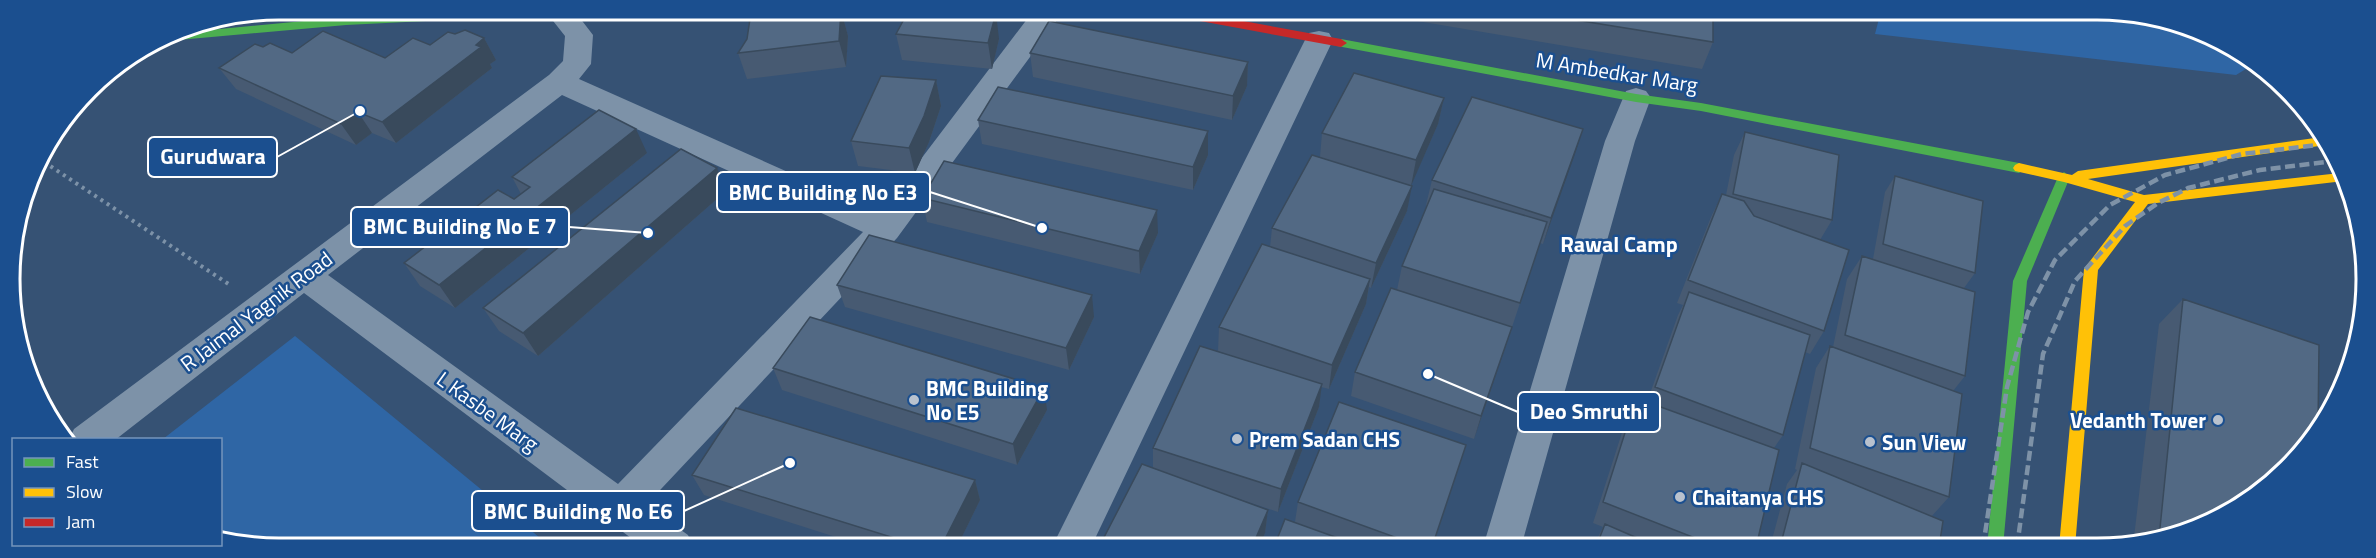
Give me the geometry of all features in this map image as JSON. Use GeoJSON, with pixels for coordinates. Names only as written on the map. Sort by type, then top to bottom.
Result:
{"type":"FeatureCollection","features":[{"type":"Feature","properties":{"kind":"main road"},"geometry":{"type":"LineString","coordinates":[[187,36],[369,20]]}},
{"type":"Feature","properties":{"kind":"main road","name":"M Ambedkar Marg"},"geometry":{"type":"LineString","coordinates":[[1214,20],[1636,98],[1701,107],[2064,177]]}},
{"type":"Feature","properties":{"kind":"main road"},"geometry":{"type":"LineString","coordinates":[[2064,177],[2317,142]]}},
{"type":"Feature","properties":{"kind":"main road"},"geometry":{"type":"LineString","coordinates":[[2064,177],[2144,200],[2336,178]]}},
{"type":"Feature","properties":{"kind":"main road"},"geometry":{"type":"LineString","coordinates":[[1996,538],[2020,281],[2064,177]]}},
{"type":"Feature","properties":{"kind":"main road"},"geometry":{"type":"LineString","coordinates":[[2068,538],[2091,269],[2144,200]]}},
{"type":"Feature","properties":{"kind":"street","name":"R Jaimal Yagnik Road"},"geometry":{"type":"LineString","coordinates":[[90,438],[559,82],[577,64],[579,34],[575,20]]}},
{"type":"Feature","properties":{"kind":"street"},"geometry":{"type":"LineString","coordinates":[[621,508],[645,479],[886,229],[1043,20]]}},
{"type":"Feature","properties":{"kind":"street"},"geometry":{"type":"LineString","coordinates":[[1075,538],[1319,40]]}},
{"type":"Feature","properties":{"kind":"street"},"geometry":{"type":"LineString","coordinates":[[559,82],[886,229]]}},
{"type":"Feature","properties":{"kind":"street"},"geometry":{"type":"LineString","coordinates":[[1505,538],[1620,141],[1636,98]]}},
{"type":"Feature","properties":{"kind":"street","name":"L Kasbe Marg"},"geometry":{"type":"LineString","coordinates":[[303,275],[662,538]]}},
{"type":"Feature","properties":{"kind":"path"},"geometry":{"type":"LineString","coordinates":[[46,163],[263,306]]}},
{"type":"Feature","properties":{"kind":"shaded area"},"geometry":{"type":"Polygon","coordinates":[[[1879,20],[2114,20],[2148,24],[2180,33],[2212,46],[2248,68],[2236,75],[1875,34],[1879,20]]]}},
{"type":"Feature","properties":{"kind":"shaded area"},"geometry":{"type":"Polygon","coordinates":[[[295,336],[540,538],[262,538],[222,532],[222,438],[164,438],[295,336]]]}},
{"type":"Feature","properties":{"kind":"building"},"geometry":{"type":"Polygon","coordinates":[[[750,20],[840,20],[839,41],[738,53],[747,39],[750,20]]]}},
{"type":"Feature","properties":{"kind":"building"},"geometry":{"type":"Polygon","coordinates":[[[904,20],[994,20],[988,43],[896,34],[904,20]]]}},
{"type":"Feature","properties":{"kind":"building"},"geometry":{"type":"Polygon","coordinates":[[[1575,20],[1713,20],[1713,42],[1575,20]]]}},
{"type":"Feature","properties":{"kind":"building"},"geometry":{"type":"Polygon","coordinates":[[[1049,21],[1248,62],[1233,96],[1030,53],[1049,21]]]}},
{"type":"Feature","properties":{"kind":"building"},"geometry":{"type":"Polygon","coordinates":[[[465,30],[484,38],[476,45],[481,47],[382,122],[358,112],[341,124],[219,68],[255,44],[263,47],[270,43],[292,53],[323,31],[385,58],[413,38],[430,45],[448,32],[455,34],[465,30]]]}},
{"type":"Feature","properties":{"kind":"building"},"geometry":{"type":"Polygon","coordinates":[[[1354,73],[1444,98],[1416,160],[1322,133],[1354,73]]]}},
{"type":"Feature","properties":{"kind":"building"},"geometry":{"type":"Polygon","coordinates":[[[881,76],[936,80],[924,116],[909,148],[851,141],[881,76]]]}},
{"type":"Feature","properties":{"kind":"building"},"geometry":{"type":"Polygon","coordinates":[[[998,87],[1208,131],[1193,167],[978,120],[998,87]]]}},
{"type":"Feature","properties":{"kind":"building"},"geometry":{"type":"Polygon","coordinates":[[[1472,97],[1583,129],[1551,218],[1432,180],[1472,97]]]}},
{"type":"Feature","properties":{"kind":"building"},"geometry":{"type":"Polygon","coordinates":[[[599,110],[636,129],[439,285],[404,263],[498,190],[514,199],[530,187],[512,177],[599,110]]]}},
{"type":"Feature","properties":{"kind":"building"},"geometry":{"type":"Polygon","coordinates":[[[1745,132],[1839,155],[1832,220],[1733,194],[1745,132]]]}},
{"type":"Feature","properties":{"kind":"building"},"geometry":{"type":"Polygon","coordinates":[[[681,149],[717,168],[523,333],[483,308],[681,149]]]}},
{"type":"Feature","properties":{"kind":"building"},"geometry":{"type":"Polygon","coordinates":[[[1312,155],[1412,186],[1376,263],[1272,228],[1312,155]]]}},
{"type":"Feature","properties":{"kind":"building"},"geometry":{"type":"Polygon","coordinates":[[[944,161],[1157,210],[1139,251],[922,198],[944,161]]]}},
{"type":"Feature","properties":{"kind":"building"},"geometry":{"type":"Polygon","coordinates":[[[1895,176],[1983,201],[1975,273],[1883,244],[1895,176]]]}},
{"type":"Feature","properties":{"kind":"building"},"geometry":{"type":"Polygon","coordinates":[[[1434,189],[1547,222],[1520,303],[1402,266],[1434,189]]]}},
{"type":"Feature","properties":{"kind":"building"},"geometry":{"type":"Polygon","coordinates":[[[1722,194],[1744,201],[1754,216],[1849,250],[1824,331],[1688,280],[1722,194]]]}},
{"type":"Feature","properties":{"kind":"building"},"geometry":{"type":"Polygon","coordinates":[[[869,235],[1092,295],[1066,348],[837,285],[869,235]]]}},
{"type":"Feature","properties":{"kind":"building"},"geometry":{"type":"Polygon","coordinates":[[[1262,244],[1370,279],[1332,365],[1219,327],[1262,244]]]}},
{"type":"Feature","properties":{"kind":"building"},"geometry":{"type":"Polygon","coordinates":[[[1862,256],[1975,292],[1965,376],[1845,335],[1862,256]]]}},
{"type":"Feature","properties":{"kind":"building"},"geometry":{"type":"Polygon","coordinates":[[[1391,288],[1512,327],[1481,416],[1355,372],[1391,288]]]}},
{"type":"Feature","properties":{"kind":"building"},"geometry":{"type":"Polygon","coordinates":[[[1689,292],[1810,335],[1783,435],[1655,387],[1689,292]]]}},
{"type":"Feature","properties":{"kind":"building","name":"Vedanth Tower"},"geometry":{"type":"Polygon","coordinates":[[[2183,299],[2319,345],[2318,415],[2292,450],[2255,485],[2227,504],[2196,519],[2160,531],[2183,299]]]}},
{"type":"Feature","properties":{"kind":"building","name":"BMC Building No E5"},"geometry":{"type":"Polygon","coordinates":[[[810,317],[1044,388],[1013,444],[773,368],[810,317]]]}},
{"type":"Feature","properties":{"kind":"building","name":"Prem Sadan CHS"},"geometry":{"type":"Polygon","coordinates":[[[1200,346],[1322,384],[1281,489],[1153,448],[1200,346]]]}},
{"type":"Feature","properties":{"kind":"building","name":"Sun View"},"geometry":{"type":"Polygon","coordinates":[[[1830,346],[1962,394],[1949,497],[1810,448],[1830,346]]]}},
{"type":"Feature","properties":{"kind":"building","name":"Chaitanya CHS"},"geometry":{"type":"Polygon","coordinates":[[[1636,398],[1779,450],[1758,538],[1695,538],[1603,502],[1636,398]]]}},
{"type":"Feature","properties":{"kind":"building"},"geometry":{"type":"Polygon","coordinates":[[[1339,402],[1466,445],[1435,538],[1397,538],[1298,502],[1339,402]]]}},
{"type":"Feature","properties":{"kind":"building"},"geometry":{"type":"Polygon","coordinates":[[[736,408],[975,480],[946,538],[894,538],[692,475],[736,408]]]}},
{"type":"Feature","properties":{"kind":"building"},"geometry":{"type":"Polygon","coordinates":[[[1802,463],[1943,521],[1940,538],[1782,538],[1802,463]]]}},
{"type":"Feature","properties":{"kind":"building"},"geometry":{"type":"Polygon","coordinates":[[[1142,464],[1268,510],[1256,538],[1104,538],[1142,464]]]}},
{"type":"Feature","properties":{"kind":"building"},"geometry":{"type":"Polygon","coordinates":[[[1285,519],[1338,538],[1278,538],[1285,519]]]}},
{"type":"Feature","properties":{"kind":"building"},"geometry":{"type":"Polygon","coordinates":[[[1605,524],[1637,538],[1600,538],[1605,524]]]}},
{"type":"Feature","properties":{"kind":"railway"},"geometry":{"type":"LineString","coordinates":[[1984,538],[2007,387],[2028,312],[2055,260],[2110,205],[2165,175],[2242,154],[2319,145]]}},
{"type":"Feature","properties":{"kind":"railway"},"geometry":{"type":"LineString","coordinates":[[2018,538],[2043,354],[2075,281],[2125,226],[2158,203],[2188,188],[2260,170],[2329,162]]}},
{"type":"Feature","properties":{"kind":"traffic: fast"},"geometry":{"type":"LineString","coordinates":[[187,36],[366,20]]}},
{"type":"Feature","properties":{"kind":"traffic: fast"},"geometry":{"type":"LineString","coordinates":[[1341,43],[1636,98],[1701,107],[2019,168]]}},
{"type":"Feature","properties":{"kind":"traffic: fast"},"geometry":{"type":"LineString","coordinates":[[1996,538],[2020,281],[2064,177]]}},
{"type":"Feature","properties":{"kind":"traffic: slow"},"geometry":{"type":"LineString","coordinates":[[2078,176],[2317,142]]}},
{"type":"Feature","properties":{"kind":"traffic: slow"},"geometry":{"type":"LineString","coordinates":[[2019,168],[2064,177],[2144,200],[2336,178]]}},
{"type":"Feature","properties":{"kind":"traffic: slow"},"geometry":{"type":"LineString","coordinates":[[2068,538],[2091,269],[2144,200]]}},
{"type":"Feature","properties":{"kind":"traffic: jam"},"geometry":{"type":"LineString","coordinates":[[1216,20],[1341,43]]}},
{"type":"Feature","properties":{"kind":"place","name":"Gurudwara"},"geometry":{"type":"Point","coordinates":[360,111]}},
{"type":"Feature","properties":{"kind":"place","name":"BMC Building No E3"},"geometry":{"type":"Point","coordinates":[1042,228]}},
{"type":"Feature","properties":{"kind":"place","name":"BMC Building No E 7"},"geometry":{"type":"Point","coordinates":[648,233]}},
{"type":"Feature","properties":{"kind":"place","name":"Deo Smruthi"},"geometry":{"type":"Point","coordinates":[1428,374]}},
{"type":"Feature","properties":{"kind":"place","name":"BMC Building No E5"},"geometry":{"type":"Point","coordinates":[914,400]}},
{"type":"Feature","properties":{"kind":"place","name":"Vedanth Tower"},"geometry":{"type":"Point","coordinates":[2218,420]}},
{"type":"Feature","properties":{"kind":"place","name":"Prem Sadan CHS"},"geometry":{"type":"Point","coordinates":[1237,439]}},
{"type":"Feature","properties":{"kind":"place","name":"Sun View"},"geometry":{"type":"Point","coordinates":[1870,442]}},
{"type":"Feature","properties":{"kind":"place","name":"BMC Building No E6"},"geometry":{"type":"Point","coordinates":[790,463]}},
{"type":"Feature","properties":{"kind":"place","name":"Chaitanya CHS"},"geometry":{"type":"Point","coordinates":[1680,497]}},
{"type":"Feature","properties":{"kind":"district","name":"Rawal Camp"},"geometry":{"type":"Point","coordinates":[1619,244]}}]}
